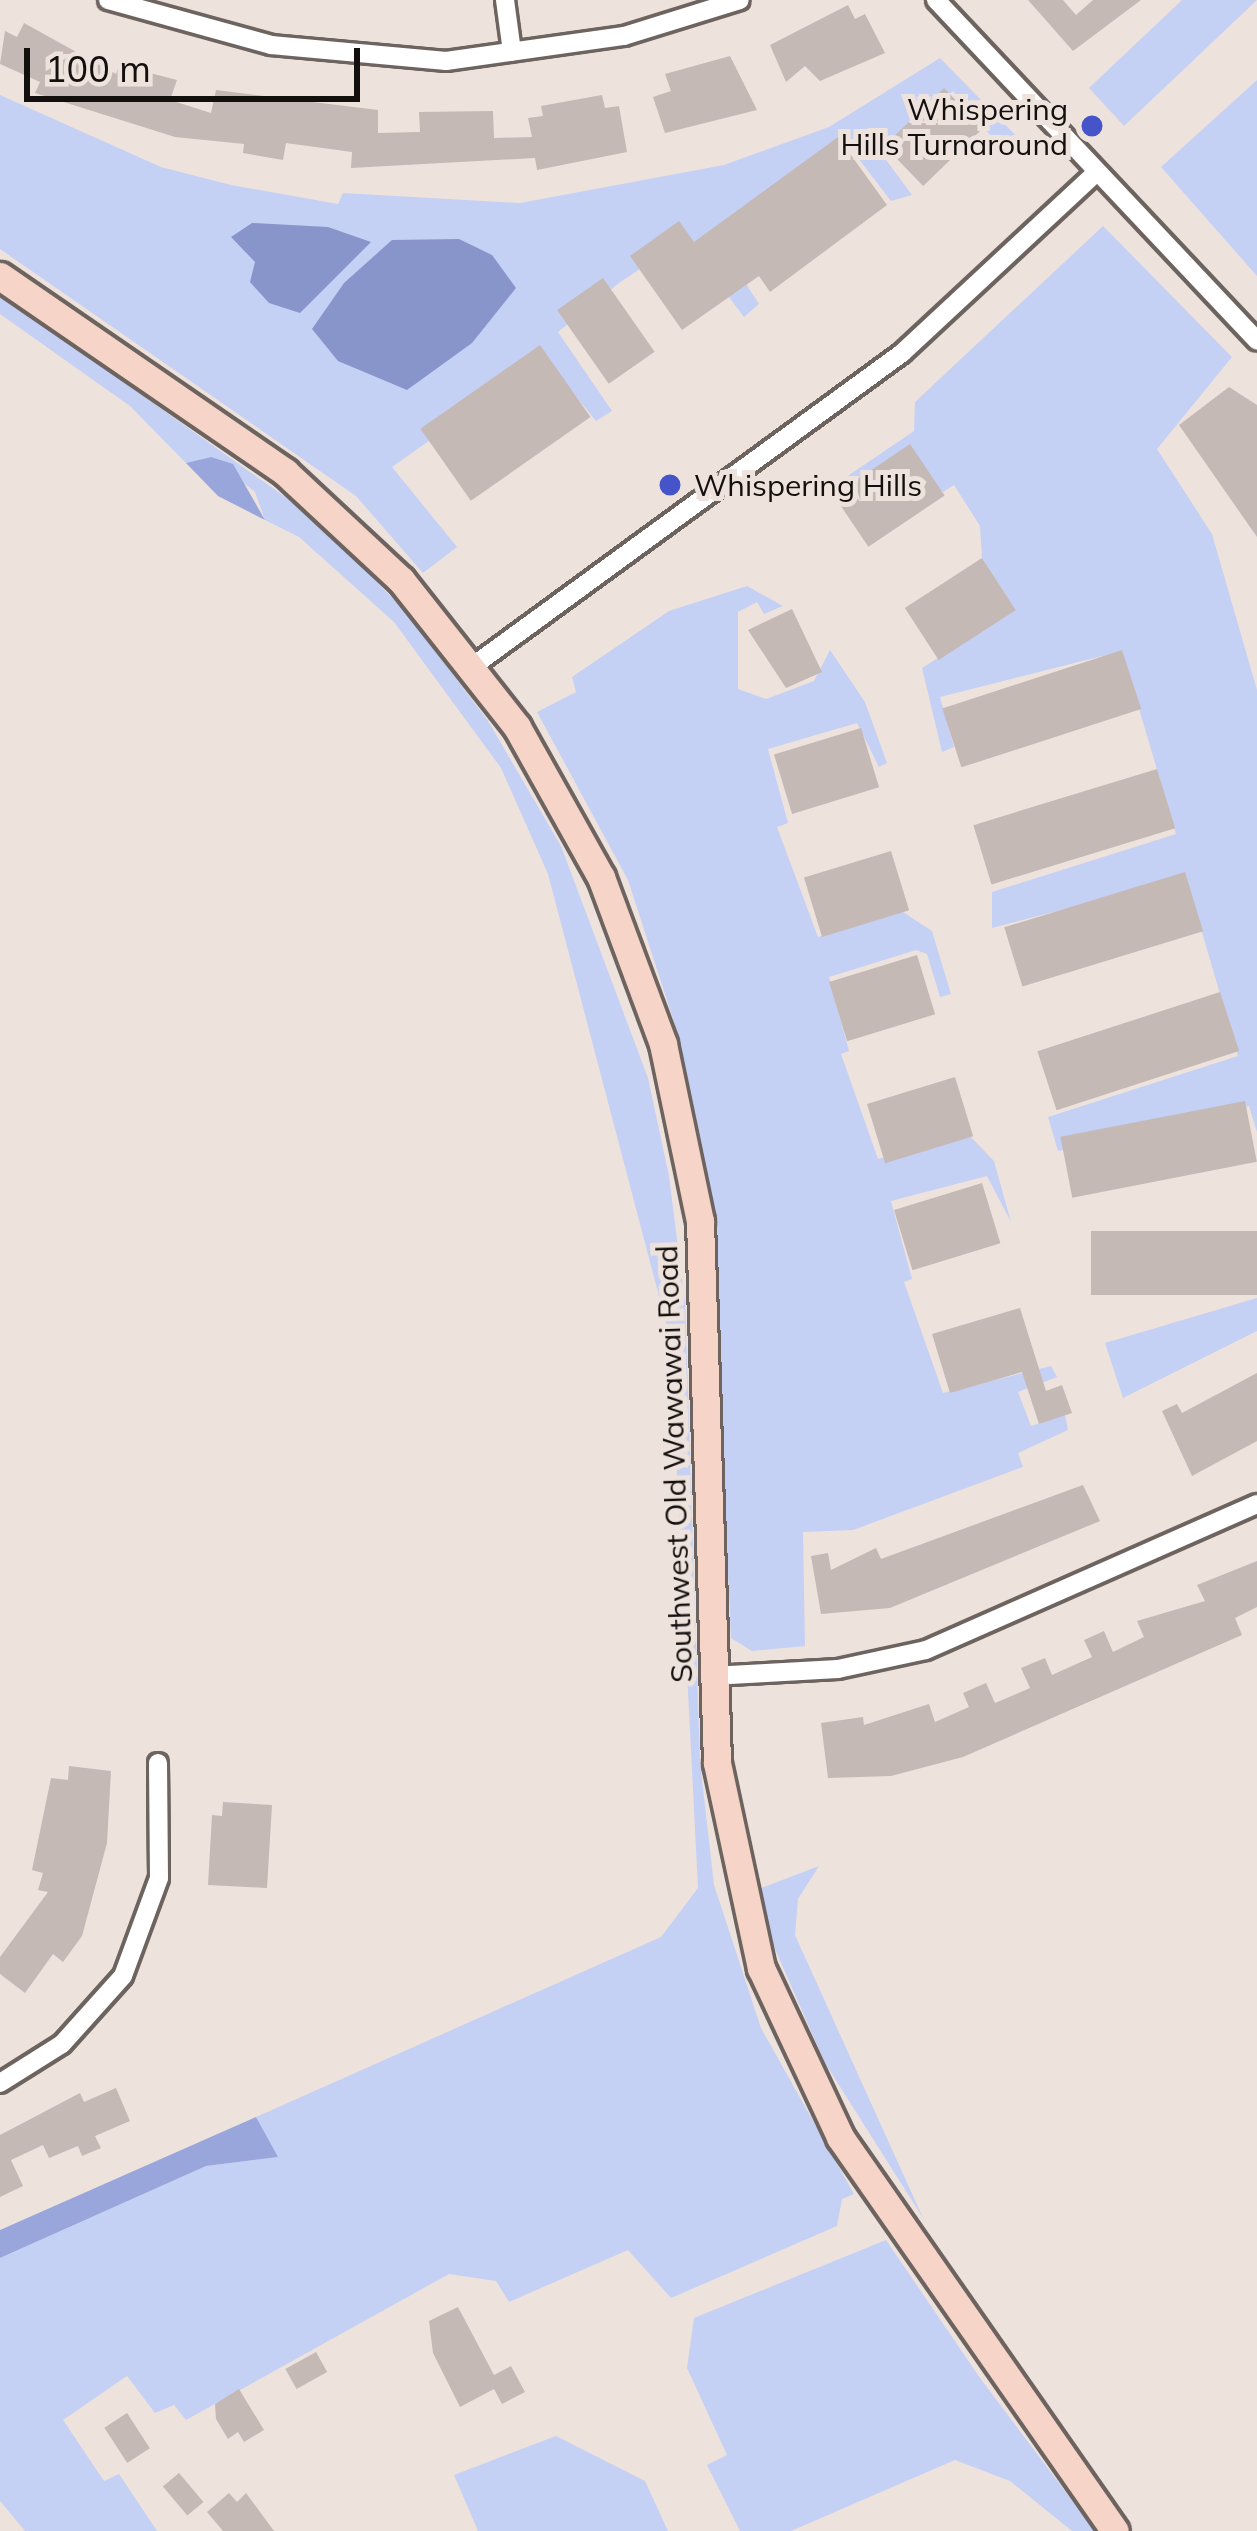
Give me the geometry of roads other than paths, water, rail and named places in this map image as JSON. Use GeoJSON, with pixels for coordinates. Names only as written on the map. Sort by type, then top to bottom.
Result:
{"type":"FeatureCollection","features":[{"type":"Feature","properties":{"kind":"main road","name":"Southwest Old Wawawai Road"},"geometry":{"type":"LineString","coordinates":[[0,276],[285,472],[401,580],[473,666],[601,877],[686,1132],[707,1314],[712,1676],[738,1888],[812,2088],[1115,2531]]}},
{"type":"Feature","properties":{"kind":"street"},"geometry":{"type":"LineString","coordinates":[[108,0],[272,45],[384,61],[512,52],[624,36],[740,0]]}},
{"type":"Feature","properties":{"kind":"street"},"geometry":{"type":"LineString","coordinates":[[505,0],[512,52]]}},
{"type":"Feature","properties":{"kind":"street"},"geometry":{"type":"LineString","coordinates":[[935,0],[1257,340]]}},
{"type":"Feature","properties":{"kind":"street"},"geometry":{"type":"LineString","coordinates":[[473,666],[902,353],[1096,173]]}},
{"type":"Feature","properties":{"kind":"street"},"geometry":{"type":"LineString","coordinates":[[712,1676],[838,1669],[926,1650],[1257,1504]]}},
{"type":"Feature","properties":{"kind":"street"},"geometry":{"type":"LineString","coordinates":[[0,2083],[85,2025],[123,1976],[159,1878],[158,1762]]}},
{"type":"Feature","properties":{"kind":"place","name":"Whispering Hills Turnaround"},"geometry":{"type":"Point","coordinates":[1092,126]}},
{"type":"Feature","properties":{"kind":"place","name":"Whispering Hills"},"geometry":{"type":"Point","coordinates":[670,485]}}]}
